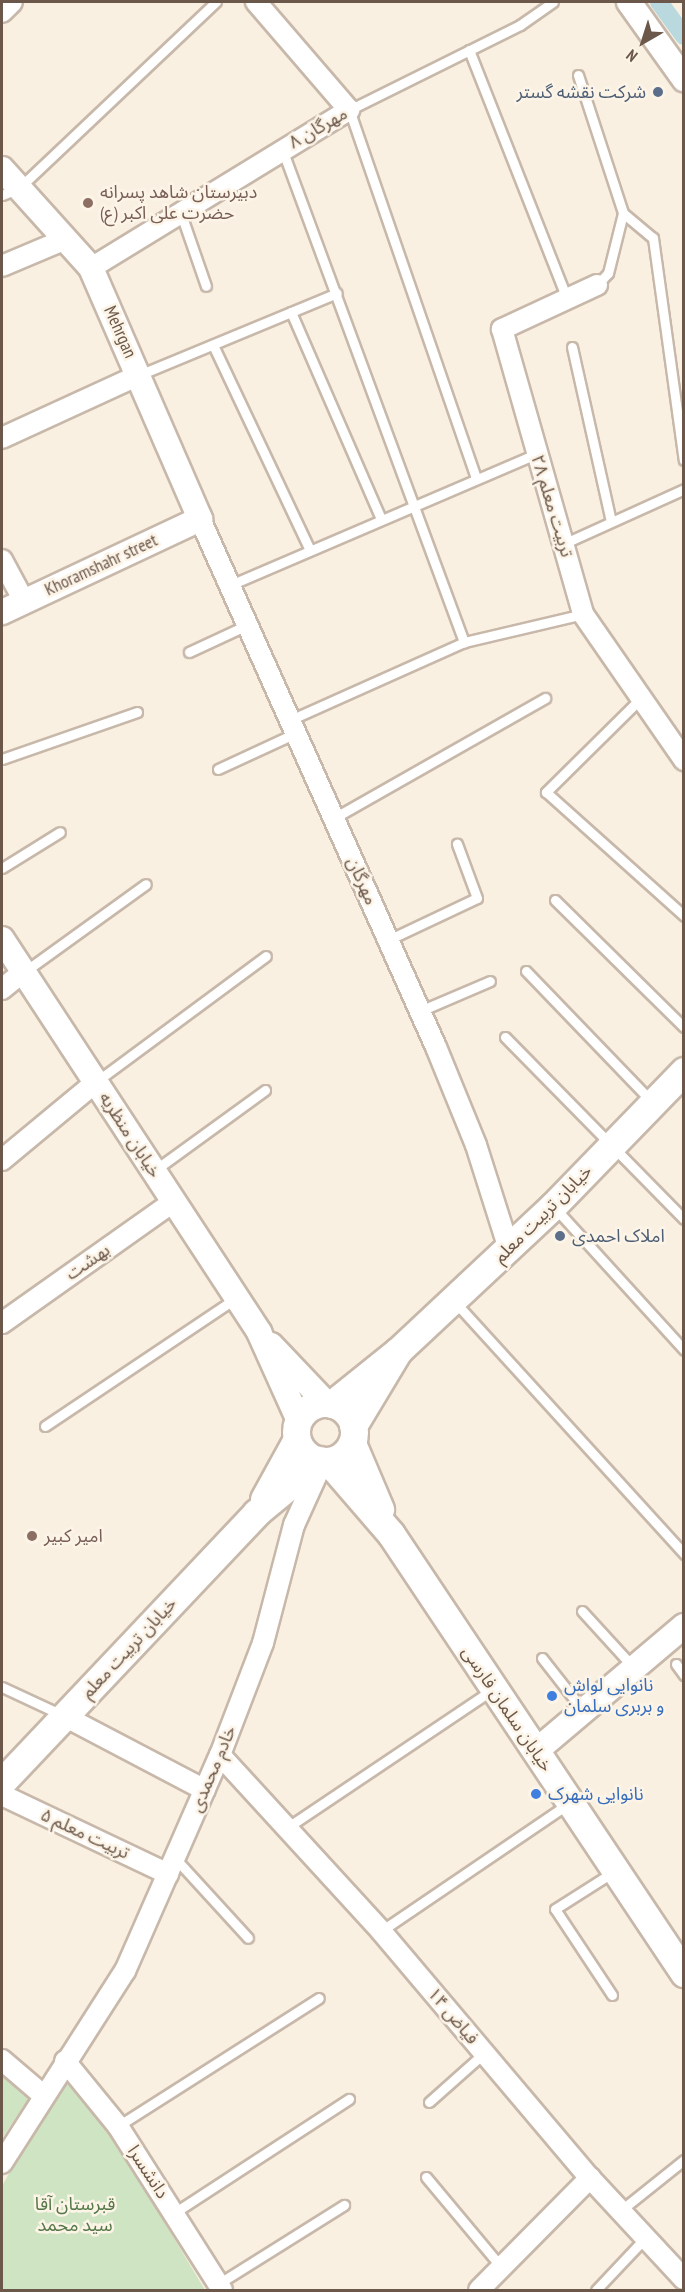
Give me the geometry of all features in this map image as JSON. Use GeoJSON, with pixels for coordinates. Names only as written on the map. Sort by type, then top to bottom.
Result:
{"type":"FeatureCollection","features":[{"type":"Feature","properties":{"kind":"main road","name":"خیابان تربیت معلم"},"geometry":{"type":"LineString","coordinates":[[398,1351],[553,1206],[684,1071]]}},
{"type":"Feature","properties":{"kind":"main road"},"geometry":{"type":"LineString","coordinates":[[256,1513],[310,1408],[330,1404],[398,1351]]}},
{"type":"Feature","properties":{"kind":"main road"},"geometry":{"type":"LineString","coordinates":[[256,1513],[324,1461],[340,1457],[398,1351]]}},
{"type":"Feature","properties":{"kind":"main road"},"geometry":{"type":"LineString","coordinates":[[330,1404],[344,1410],[391,1534]]}},
{"type":"Feature","properties":{"kind":"main road"},"geometry":{"type":"LineString","coordinates":[[298,1430],[307,1454],[324,1461],[391,1534]]}},
{"type":"Feature","properties":{"kind":"main road","name":"خیابان تربیت معلم"},"geometry":{"type":"LineString","coordinates":[[2,1782],[256,1513]]}},
{"type":"Feature","properties":{"kind":"main road","name":"خیابان سلمان فارسی"},"geometry":{"type":"LineString","coordinates":[[391,1534],[615,1870],[682,1965]]}},
{"type":"Feature","properties":{"kind":"street"},"geometry":{"type":"LineString","coordinates":[[2,12],[12,2]]}},
{"type":"Feature","properties":{"kind":"street"},"geometry":{"type":"LineString","coordinates":[[256,2],[349,110]]}},
{"type":"Feature","properties":{"kind":"street"},"geometry":{"type":"LineString","coordinates":[[629,2],[684,79]]}},
{"type":"Feature","properties":{"kind":"street","name":"مهرگان ۸"},"geometry":{"type":"LineString","coordinates":[[91,268],[349,110]]}},
{"type":"Feature","properties":{"kind":"street","name":"Mehrgan"},"geometry":{"type":"LineString","coordinates":[[2,169],[10,191],[66,239],[91,268],[201,519]]}},
{"type":"Feature","properties":{"kind":"street"},"geometry":{"type":"LineString","coordinates":[[2,266],[66,239]]}},
{"type":"Feature","properties":{"kind":"street","name":"تربیت معلم ۲۸"},"geometry":{"type":"LineString","coordinates":[[597,285],[568,301],[502,329],[583,614],[684,760]]}},
{"type":"Feature","properties":{"kind":"street"},"geometry":{"type":"LineString","coordinates":[[2,438],[139,375]]}},
{"type":"Feature","properties":{"kind":"street","name":"مهرگان"},"geometry":{"type":"LineString","coordinates":[[201,519],[420,1011],[476,1145],[508,1249]]}},
{"type":"Feature","properties":{"kind":"street","name":"Khoramshahr street"},"geometry":{"type":"LineString","coordinates":[[2,612],[201,519]]}},
{"type":"Feature","properties":{"kind":"street"},"geometry":{"type":"LineString","coordinates":[[2,560],[24,601]]}},
{"type":"Feature","properties":{"kind":"street","name":"خیابان منظریه"},"geometry":{"type":"LineString","coordinates":[[2,939],[259,1332]]}},
{"type":"Feature","properties":{"kind":"street"},"geometry":{"type":"LineString","coordinates":[[2,989],[23,972]]}},
{"type":"Feature","properties":{"kind":"street"},"geometry":{"type":"LineString","coordinates":[[2,1160],[96,1082]]}},
{"type":"Feature","properties":{"kind":"street","name":"بهشت"},"geometry":{"type":"LineString","coordinates":[[2,1323],[174,1201]]}},
{"type":"Feature","properties":{"kind":"street"},"geometry":{"type":"LineString","coordinates":[[259,1332],[330,1404]]}},
{"type":"Feature","properties":{"kind":"street"},"geometry":{"type":"LineString","coordinates":[[259,1332],[298,1430]]}},
{"type":"Feature","properties":{"kind":"street","name":"خادم محمدی"},"geometry":{"type":"LineString","coordinates":[[2,2163],[43,2095],[125,1971],[220,1755],[263,1643],[294,1525],[324,1461]]}},
{"type":"Feature","properties":{"kind":"street"},"geometry":{"type":"LineString","coordinates":[[536,1751],[684,1626]]}},
{"type":"Feature","properties":{"kind":"street"},"geometry":{"type":"LineString","coordinates":[[64,1716],[205,1790]]}},
{"type":"Feature","properties":{"kind":"street","name":"فیاض ۱۴"},"geometry":{"type":"LineString","coordinates":[[220,1755],[381,1931],[590,2178],[684,2279]]}},
{"type":"Feature","properties":{"kind":"street","name":"تربیت معلم ۵"},"geometry":{"type":"LineString","coordinates":[[2,1795],[172,1866]]}},
{"type":"Feature","properties":{"kind":"street"},"geometry":{"type":"LineString","coordinates":[[2,2060],[43,2095]]}},
{"type":"Feature","properties":{"kind":"street","name":"دانشسرا"},"geometry":{"type":"LineString","coordinates":[[65,2061],[118,2126],[220,2287]]}},
{"type":"Feature","properties":{"kind":"street"},"geometry":{"type":"LineString","coordinates":[[479,2290],[590,2178]]}},
{"type":"Feature","properties":{"kind":"lane"},"geometry":{"type":"LineString","coordinates":[[10,191],[216,2]]}},
{"type":"Feature","properties":{"kind":"lane","name":"مهرگان ۸"},"geometry":{"type":"LineString","coordinates":[[349,110],[469,50],[553,2]]}},
{"type":"Feature","properties":{"kind":"lane"},"geometry":{"type":"LineString","coordinates":[[469,50],[568,301]]}},
{"type":"Feature","properties":{"kind":"lane"},"geometry":{"type":"LineString","coordinates":[[578,75],[622,213],[608,273],[597,285]]}},
{"type":"Feature","properties":{"kind":"lane"},"geometry":{"type":"LineString","coordinates":[[349,110],[476,478]]}},
{"type":"Feature","properties":{"kind":"lane"},"geometry":{"type":"LineString","coordinates":[[282,149],[464,642]]}},
{"type":"Feature","properties":{"kind":"lane"},"geometry":{"type":"LineString","coordinates":[[622,213],[653,238],[684,460]]}},
{"type":"Feature","properties":{"kind":"lane"},"geometry":{"type":"LineString","coordinates":[[181,214],[206,286]]}},
{"type":"Feature","properties":{"kind":"lane"},"geometry":{"type":"LineString","coordinates":[[139,375],[337,293]]}},
{"type":"Feature","properties":{"kind":"lane"},"geometry":{"type":"LineString","coordinates":[[291,312],[381,519]]}},
{"type":"Feature","properties":{"kind":"lane"},"geometry":{"type":"LineString","coordinates":[[213,345],[310,550]]}},
{"type":"Feature","properties":{"kind":"lane"},"geometry":{"type":"LineString","coordinates":[[572,347],[611,522]]}},
{"type":"Feature","properties":{"kind":"lane"},"geometry":{"type":"LineString","coordinates":[[230,585],[414,504],[536,454]]}},
{"type":"Feature","properties":{"kind":"lane"},"geometry":{"type":"LineString","coordinates":[[563,544],[684,489]]}},
{"type":"Feature","properties":{"kind":"lane"},"geometry":{"type":"LineString","coordinates":[[218,769],[293,727],[464,642],[583,614]]}},
{"type":"Feature","properties":{"kind":"lane"},"geometry":{"type":"LineString","coordinates":[[189,652],[247,625]]}},
{"type":"Feature","properties":{"kind":"lane"},"geometry":{"type":"LineString","coordinates":[[334,818],[545,698]]}},
{"type":"Feature","properties":{"kind":"lane"},"geometry":{"type":"LineString","coordinates":[[641,698],[546,792],[684,916]]}},
{"type":"Feature","properties":{"kind":"lane"},"geometry":{"type":"LineString","coordinates":[[2,759],[137,712]]}},
{"type":"Feature","properties":{"kind":"lane"},"geometry":{"type":"LineString","coordinates":[[2,868],[60,832]]}},
{"type":"Feature","properties":{"kind":"lane"},"geometry":{"type":"LineString","coordinates":[[388,940],[477,898],[457,844]]}},
{"type":"Feature","properties":{"kind":"lane"},"geometry":{"type":"LineString","coordinates":[[23,972],[146,884]]}},
{"type":"Feature","properties":{"kind":"lane"},"geometry":{"type":"LineString","coordinates":[[555,900],[684,1027]]}},
{"type":"Feature","properties":{"kind":"lane"},"geometry":{"type":"LineString","coordinates":[[96,1082],[266,956]]}},
{"type":"Feature","properties":{"kind":"lane"},"geometry":{"type":"LineString","coordinates":[[526,972],[652,1103]]}},
{"type":"Feature","properties":{"kind":"lane"},"geometry":{"type":"LineString","coordinates":[[420,1011],[490,981]]}},
{"type":"Feature","properties":{"kind":"lane"},"geometry":{"type":"LineString","coordinates":[[505,1037],[684,1219]]}},
{"type":"Feature","properties":{"kind":"lane"},"geometry":{"type":"LineString","coordinates":[[153,1171],[265,1090]]}},
{"type":"Feature","properties":{"kind":"lane"},"geometry":{"type":"LineString","coordinates":[[553,1206],[684,1350]]}},
{"type":"Feature","properties":{"kind":"lane"},"geometry":{"type":"LineString","coordinates":[[45,1426],[237,1298]]}},
{"type":"Feature","properties":{"kind":"lane"},"geometry":{"type":"LineString","coordinates":[[454,1300],[684,1554]]}},
{"type":"Feature","properties":{"kind":"lane"},"geometry":{"type":"LineString","coordinates":[[582,1611],[634,1668]]}},
{"type":"Feature","properties":{"kind":"lane"},"geometry":{"type":"LineString","coordinates":[[542,1658],[584,1711]]}},
{"type":"Feature","properties":{"kind":"lane"},"geometry":{"type":"LineString","coordinates":[[676,1664],[684,1675]]}},
{"type":"Feature","properties":{"kind":"lane"},"geometry":{"type":"LineString","coordinates":[[2,1687],[64,1716]]}},
{"type":"Feature","properties":{"kind":"lane"},"geometry":{"type":"LineString","coordinates":[[288,1827],[494,1689]]}},
{"type":"Feature","properties":{"kind":"lane"},"geometry":{"type":"LineString","coordinates":[[381,1931],[570,1802]]}},
{"type":"Feature","properties":{"kind":"lane"},"geometry":{"type":"LineString","coordinates":[[172,1866],[248,1938]]}},
{"type":"Feature","properties":{"kind":"lane"},"geometry":{"type":"LineString","coordinates":[[612,1995],[555,1909],[615,1870]]}},
{"type":"Feature","properties":{"kind":"lane"},"geometry":{"type":"LineString","coordinates":[[118,2126],[319,1998]]}},
{"type":"Feature","properties":{"kind":"lane"},"geometry":{"type":"LineString","coordinates":[[429,2102],[484,2054]]}},
{"type":"Feature","properties":{"kind":"lane"},"geometry":{"type":"LineString","coordinates":[[174,2212],[349,2099]]}},
{"type":"Feature","properties":{"kind":"lane"},"geometry":{"type":"LineString","coordinates":[[620,2212],[684,2160]]}},
{"type":"Feature","properties":{"kind":"lane"},"geometry":{"type":"LineString","coordinates":[[426,2177],[502,2268]]}},
{"type":"Feature","properties":{"kind":"lane"},"geometry":{"type":"LineString","coordinates":[[220,2287],[344,2205]]}},
{"type":"Feature","properties":{"kind":"lane"},"geometry":{"type":"LineString","coordinates":[[596,2290],[645,2238]]}},
{"type":"Feature","properties":{"kind":"green space"},"geometry":{"type":"Polygon","coordinates":[[[2,2066],[33,2093],[2,2138],[2,2066]]]}},
{"type":"Feature","properties":{"kind":"green space","name":"قبرستان آقا سید محمد"},"geometry":{"type":"Polygon","coordinates":[[[64,2076],[120,2148],[205,2290],[2,2290],[2,2186],[64,2076]]]}},
{"type":"Feature","properties":{"kind":"waterway"},"geometry":{"type":"LineString","coordinates":[[659,2],[684,36]]}},
{"type":"Feature","properties":{"kind":"place","name":"شرکت نقشه گستر"},"geometry":{"type":"Point","coordinates":[658,92]}},
{"type":"Feature","properties":{"kind":"place","name":"دبیرستان شاهد پسرانه حضرت علی اکبر (ع)"},"geometry":{"type":"Point","coordinates":[88,203]}},
{"type":"Feature","properties":{"kind":"place","name":"املاک احمدی"},"geometry":{"type":"Point","coordinates":[560,1236]}},
{"type":"Feature","properties":{"kind":"place","name":"امیر کبیر"},"geometry":{"type":"Point","coordinates":[32,1536]}},
{"type":"Feature","properties":{"kind":"place","name":"نانوایی لواش و بربری سلمان"},"geometry":{"type":"Point","coordinates":[552,1696]}},
{"type":"Feature","properties":{"kind":"place","name":"نانوایی شهرک"},"geometry":{"type":"Point","coordinates":[536,1794]}}]}
